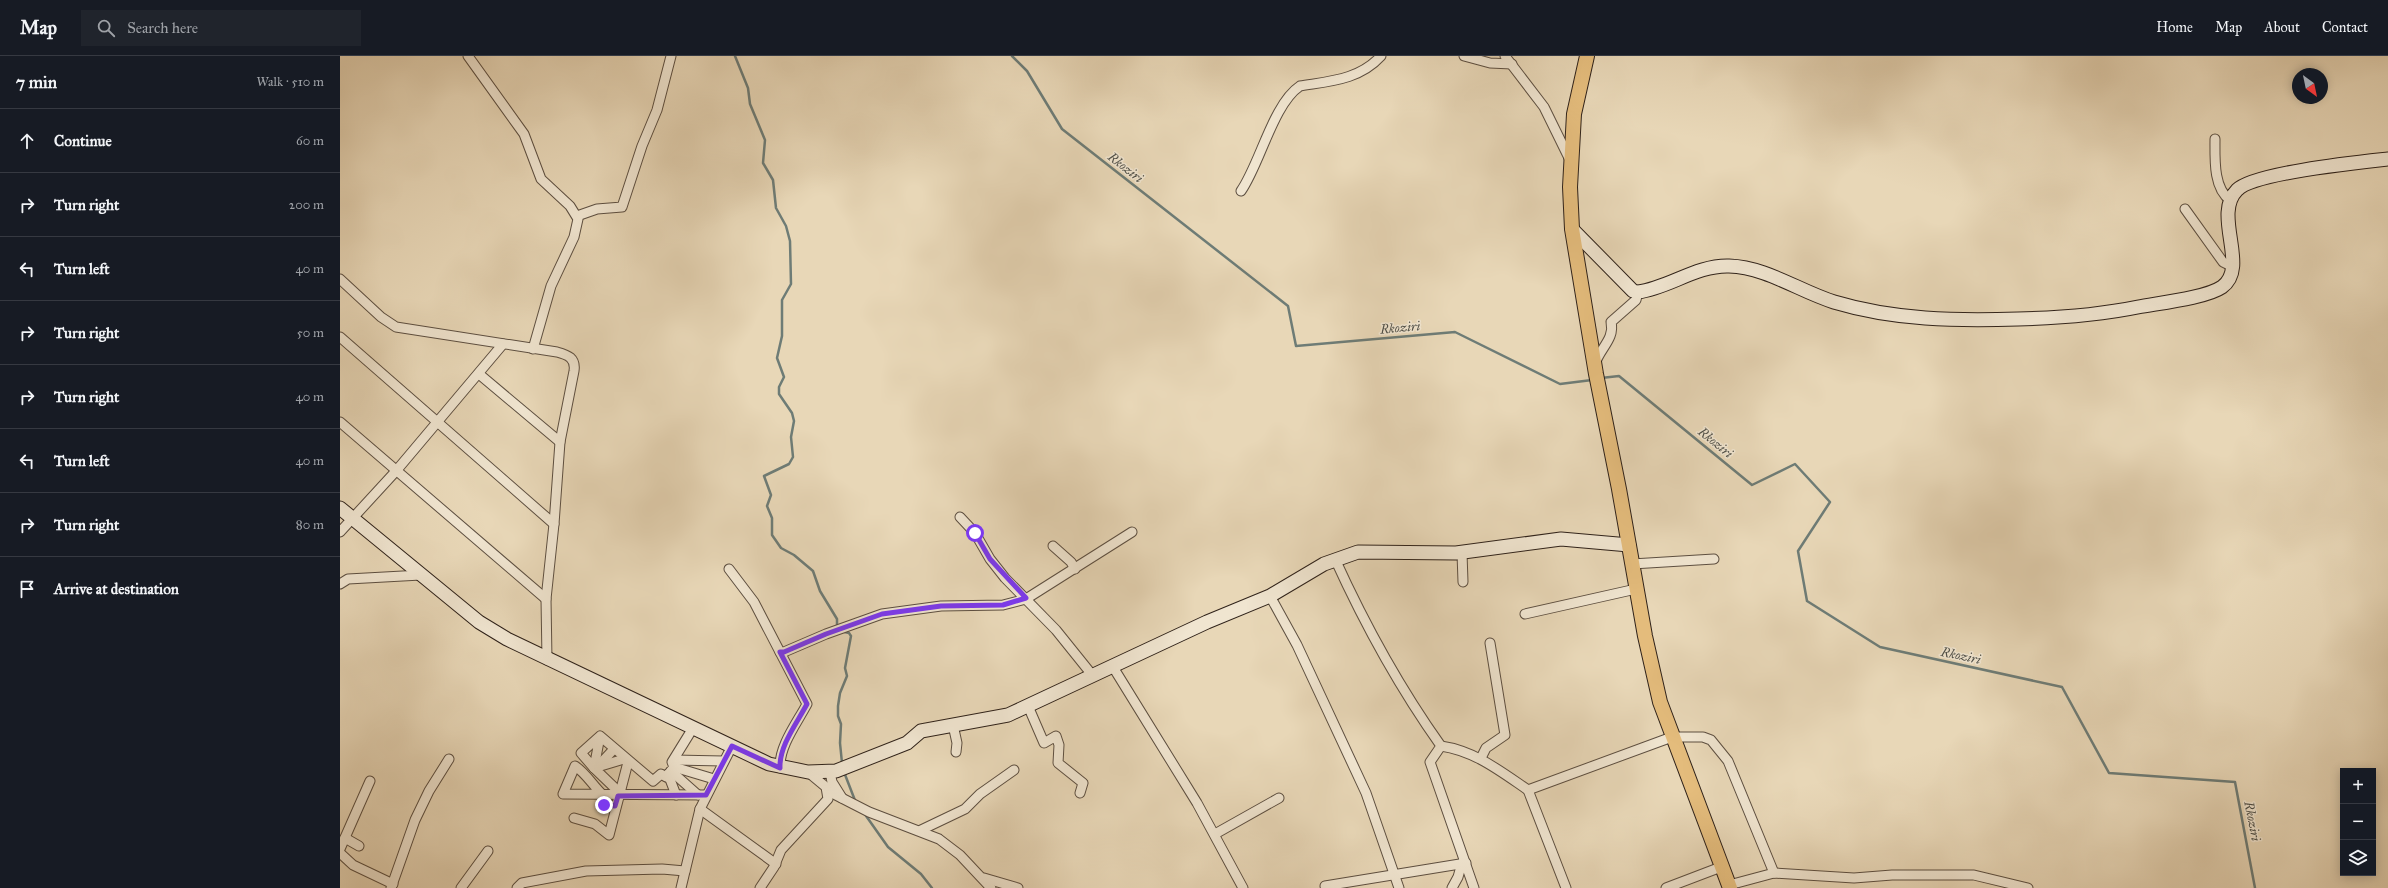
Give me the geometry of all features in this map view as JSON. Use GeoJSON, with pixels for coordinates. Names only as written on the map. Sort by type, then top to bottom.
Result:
{"type":"FeatureCollection","features":[{"type":"Feature","properties":{"kind":"main road"},"geometry":{"type":"LineString","coordinates":[[1587,56],[1574,114],[1571,161],[1572,229],[1595,370],[1629,545],[1636,589],[1660,702],[1730,887]]}},
{"type":"Feature","properties":{"kind":"street"},"geometry":{"type":"LineString","coordinates":[[468,56],[524,134],[541,179],[570,206],[577,216],[578,225],[551,286],[533,349]]}},
{"type":"Feature","properties":{"kind":"street"},"geometry":{"type":"LineString","coordinates":[[577,216],[597,209],[622,207],[640,151],[657,110],[671,56]]}},
{"type":"Feature","properties":{"kind":"street"},"geometry":{"type":"LineString","coordinates":[[1241,191],[1272,126],[1293,91],[1300,86],[1352,77],[1361,73],[1381,56]]}},
{"type":"Feature","properties":{"kind":"street"},"geometry":{"type":"LineString","coordinates":[[1464,56],[1490,63],[1512,64]]}},
{"type":"Feature","properties":{"kind":"street"},"geometry":{"type":"LineString","coordinates":[[1505,56],[1544,107],[1571,161]]}},
{"type":"Feature","properties":{"kind":"street"},"geometry":{"type":"LineString","coordinates":[[2215,139],[2215,166],[2223,196],[2230,200]]}},
{"type":"Feature","properties":{"kind":"street"},"geometry":{"type":"LineString","coordinates":[[1572,229],[1633,291],[1638,292],[1706,268],[1729,266],[1746,268],[1834,302],[1875,311],[1925,319],[1975,320],[2036,318],[2111,312],[2213,291],[2227,282],[2233,267],[2229,225],[2230,200],[2240,187],[2253,181],[2323,167],[2388,159]]}},
{"type":"Feature","properties":{"kind":"street"},"geometry":{"type":"LineString","coordinates":[[2185,209],[2223,262],[2233,267]]}},
{"type":"Feature","properties":{"kind":"street"},"geometry":{"type":"LineString","coordinates":[[340,279],[381,317],[396,327],[569,355],[575,366],[560,442],[554,524],[546,599],[547,660]]}},
{"type":"Feature","properties":{"kind":"street"},"geometry":{"type":"LineString","coordinates":[[1595,370],[1599,353],[1611,338],[1613,331],[1611,322],[1636,300],[1638,292]]}},
{"type":"Feature","properties":{"kind":"street"},"geometry":{"type":"LineString","coordinates":[[340,337],[436,423],[554,524]]}},
{"type":"Feature","properties":{"kind":"street"},"geometry":{"type":"LineString","coordinates":[[340,532],[396,471],[503,344]]}},
{"type":"Feature","properties":{"kind":"street"},"geometry":{"type":"LineString","coordinates":[[479,374],[560,442]]}},
{"type":"Feature","properties":{"kind":"street"},"geometry":{"type":"LineString","coordinates":[[340,422],[546,599]]}},
{"type":"Feature","properties":{"kind":"street"},"geometry":{"type":"LineString","coordinates":[[340,508],[479,622],[547,660],[780,768],[808,772],[830,772],[848,768],[908,743],[921,731],[1008,715],[1207,622],[1270,596],[1324,564],[1358,552],[1462,553],[1561,538],[1629,545]]}},
{"type":"Feature","properties":{"kind":"street"},"geometry":{"type":"LineString","coordinates":[[960,517],[975,533],[990,559],[1056,630],[1092,676]]}},
{"type":"Feature","properties":{"kind":"street"},"geometry":{"type":"LineString","coordinates":[[780,652],[784,652],[826,634],[882,614],[941,606],[1003,605],[1026,598],[1076,569],[1132,532]]}},
{"type":"Feature","properties":{"kind":"street"},"geometry":{"type":"LineString","coordinates":[[1053,546],[1071,562],[1076,569]]}},
{"type":"Feature","properties":{"kind":"street"},"geometry":{"type":"LineString","coordinates":[[1462,553],[1463,582]]}},
{"type":"Feature","properties":{"kind":"street"},"geometry":{"type":"LineString","coordinates":[[1632,564],[1714,559]]}},
{"type":"Feature","properties":{"kind":"street"},"geometry":{"type":"LineString","coordinates":[[1335,560],[1374,641],[1408,699],[1441,746],[1460,749],[1481,758],[1528,790],[1566,888]]}},
{"type":"Feature","properties":{"kind":"street"},"geometry":{"type":"LineString","coordinates":[[729,569],[748,592],[807,704],[788,736],[780,761],[780,768]]}},
{"type":"Feature","properties":{"kind":"street"},"geometry":{"type":"LineString","coordinates":[[340,584],[348,579],[421,575]]}},
{"type":"Feature","properties":{"kind":"street"},"geometry":{"type":"LineString","coordinates":[[1525,614],[1636,589]]}},
{"type":"Feature","properties":{"kind":"street"},"geometry":{"type":"LineString","coordinates":[[1270,596],[1297,645],[1366,793],[1399,888]]}},
{"type":"Feature","properties":{"kind":"street"},"geometry":{"type":"LineString","coordinates":[[1481,758],[1486,748],[1505,735],[1490,643]]}},
{"type":"Feature","properties":{"kind":"street"},"geometry":{"type":"LineString","coordinates":[[1113,667],[1160,740],[1215,834],[1243,888]]}},
{"type":"Feature","properties":{"kind":"street"},"geometry":{"type":"LineString","coordinates":[[1028,706],[1044,743],[1056,736],[1059,745],[1058,763],[1083,783],[1080,793]]}},
{"type":"Feature","properties":{"kind":"street"},"geometry":{"type":"LineString","coordinates":[[953,725],[957,743],[956,752]]}},
{"type":"Feature","properties":{"kind":"street"},"geometry":{"type":"LineString","coordinates":[[600,736],[626,760],[653,781],[661,774],[666,777],[693,728]]}},
{"type":"Feature","properties":{"kind":"street"},"geometry":{"type":"LineString","coordinates":[[600,736],[581,753],[618,794]]}},
{"type":"Feature","properties":{"kind":"street"},"geometry":{"type":"LineString","coordinates":[[595,768],[600,736]]}},
{"type":"Feature","properties":{"kind":"street"},"geometry":{"type":"LineString","coordinates":[[1528,790],[1672,737],[1703,737],[1712,740],[1728,761],[1774,873]]}},
{"type":"Feature","properties":{"kind":"street"},"geometry":{"type":"LineString","coordinates":[[681,888],[702,795],[714,779],[732,746]]}},
{"type":"Feature","properties":{"kind":"street"},"geometry":{"type":"LineString","coordinates":[[1441,746],[1430,762],[1474,888]]}},
{"type":"Feature","properties":{"kind":"street"},"geometry":{"type":"LineString","coordinates":[[595,768],[614,749]]}},
{"type":"Feature","properties":{"kind":"street"},"geometry":{"type":"LineString","coordinates":[[340,853],[353,865],[392,886],[415,820],[428,791],[449,759]]}},
{"type":"Feature","properties":{"kind":"street"},"geometry":{"type":"LineString","coordinates":[[595,768],[626,760]]}},
{"type":"Feature","properties":{"kind":"street"},"geometry":{"type":"LineString","coordinates":[[574,818],[595,824],[609,835],[607,812],[615,806],[626,760]]}},
{"type":"Feature","properties":{"kind":"street"},"geometry":{"type":"LineString","coordinates":[[672,768],[723,761]]}},
{"type":"Feature","properties":{"kind":"street"},"geometry":{"type":"LineString","coordinates":[[672,768],[714,779]]}},
{"type":"Feature","properties":{"kind":"street"},"geometry":{"type":"LineString","coordinates":[[672,768],[702,795]]}},
{"type":"Feature","properties":{"kind":"street"},"geometry":{"type":"LineString","coordinates":[[672,768],[676,795]]}},
{"type":"Feature","properties":{"kind":"street"},"geometry":{"type":"LineString","coordinates":[[921,830],[965,809],[980,794],[1014,770]]}},
{"type":"Feature","properties":{"kind":"street"},"geometry":{"type":"LineString","coordinates":[[760,888],[776,864],[781,850],[793,835],[828,799],[828,791],[826,786],[808,772]]}},
{"type":"Feature","properties":{"kind":"street"},"geometry":{"type":"LineString","coordinates":[[830,772],[832,782],[842,798]]}},
{"type":"Feature","properties":{"kind":"street"},"geometry":{"type":"LineString","coordinates":[[658,778],[664,795]]}},
{"type":"Feature","properties":{"kind":"street"},"geometry":{"type":"LineString","coordinates":[[340,849],[370,781]]}},
{"type":"Feature","properties":{"kind":"street"},"geometry":{"type":"LineString","coordinates":[[828,791],[869,812],[921,830],[951,847],[985,883],[1018,888]]}},
{"type":"Feature","properties":{"kind":"street"},"geometry":{"type":"LineString","coordinates":[[603,795],[702,795]]}},
{"type":"Feature","properties":{"kind":"street"},"geometry":{"type":"LineString","coordinates":[[1215,834],[1279,798]]}},
{"type":"Feature","properties":{"kind":"street"},"geometry":{"type":"LineString","coordinates":[[700,808],[776,864]]}},
{"type":"Feature","properties":{"kind":"street"},"geometry":{"type":"LineString","coordinates":[[345,838],[359,846]]}},
{"type":"Feature","properties":{"kind":"street"},"geometry":{"type":"LineString","coordinates":[[461,888],[488,851]]}},
{"type":"Feature","properties":{"kind":"street"},"geometry":{"type":"LineString","coordinates":[[1325,886],[1464,863]]}},
{"type":"Feature","properties":{"kind":"street"},"geometry":{"type":"LineString","coordinates":[[1452,888],[1464,863]]}},
{"type":"Feature","properties":{"kind":"street"},"geometry":{"type":"LineString","coordinates":[[1666,888],[1722,867]]}},
{"type":"Feature","properties":{"kind":"street"},"geometry":{"type":"LineString","coordinates":[[517,888],[522,883],[572,872],[662,869],[685,871]]}},
{"type":"Feature","properties":{"kind":"street"},"geometry":{"type":"LineString","coordinates":[[1730,887],[1774,873],[1854,878],[1892,875],[1974,875],[2028,888]]}},
{"type":"Feature","properties":{"kind":"waterway"},"geometry":{"type":"LineString","coordinates":[[735,56],[748,88],[750,104],[765,140],[763,163],[773,180],[776,208],[786,226],[790,241],[791,284],[782,300],[782,336],[777,358],[784,377],[779,387],[779,394],[792,413],[794,421],[791,437],[793,457],[789,464],[764,476],[771,495],[767,506],[772,518],[772,535],[781,548],[794,555],[813,571],[820,591],[837,619],[837,627]]}},
{"type":"Feature","properties":{"kind":"waterway","name":"Rkoziri"},"geometry":{"type":"LineString","coordinates":[[1012,56],[1027,71],[1062,129],[1288,306],[1296,346],[1455,332],[1560,384],[1592,380]]}},
{"type":"Feature","properties":{"kind":"waterway","name":"Rkoziri"},"geometry":{"type":"LineString","coordinates":[[1601,378],[1619,376],[1752,485],[1795,464],[1830,502],[1798,551],[1807,601],[1880,647],[2062,687],[2109,773],[2235,782],[2255,888]]}},
{"type":"Feature","properties":{"kind":"waterway"},"geometry":{"type":"LineString","coordinates":[[840,631],[849,633],[851,636],[845,668],[847,676],[840,693],[838,706],[838,716],[841,724],[840,743],[842,763]]}},
{"type":"Feature","properties":{"kind":"waterway"},"geometry":{"type":"LineString","coordinates":[[844,772],[856,803]]}},
{"type":"Feature","properties":{"kind":"waterway"},"geometry":{"type":"LineString","coordinates":[[864,813],[888,847],[921,874],[932,888]]}},
{"type":"Feature","properties":{"kind":"route"},"geometry":{"type":"LineString","coordinates":[[604,805],[615,806],[618,796],[706,795],[732,746],[780,768],[780,761],[788,736],[807,704],[780,652],[784,652],[826,634],[882,614],[941,606],[1003,605],[1026,598],[1005,578],[990,559],[975,533]]}}]}
